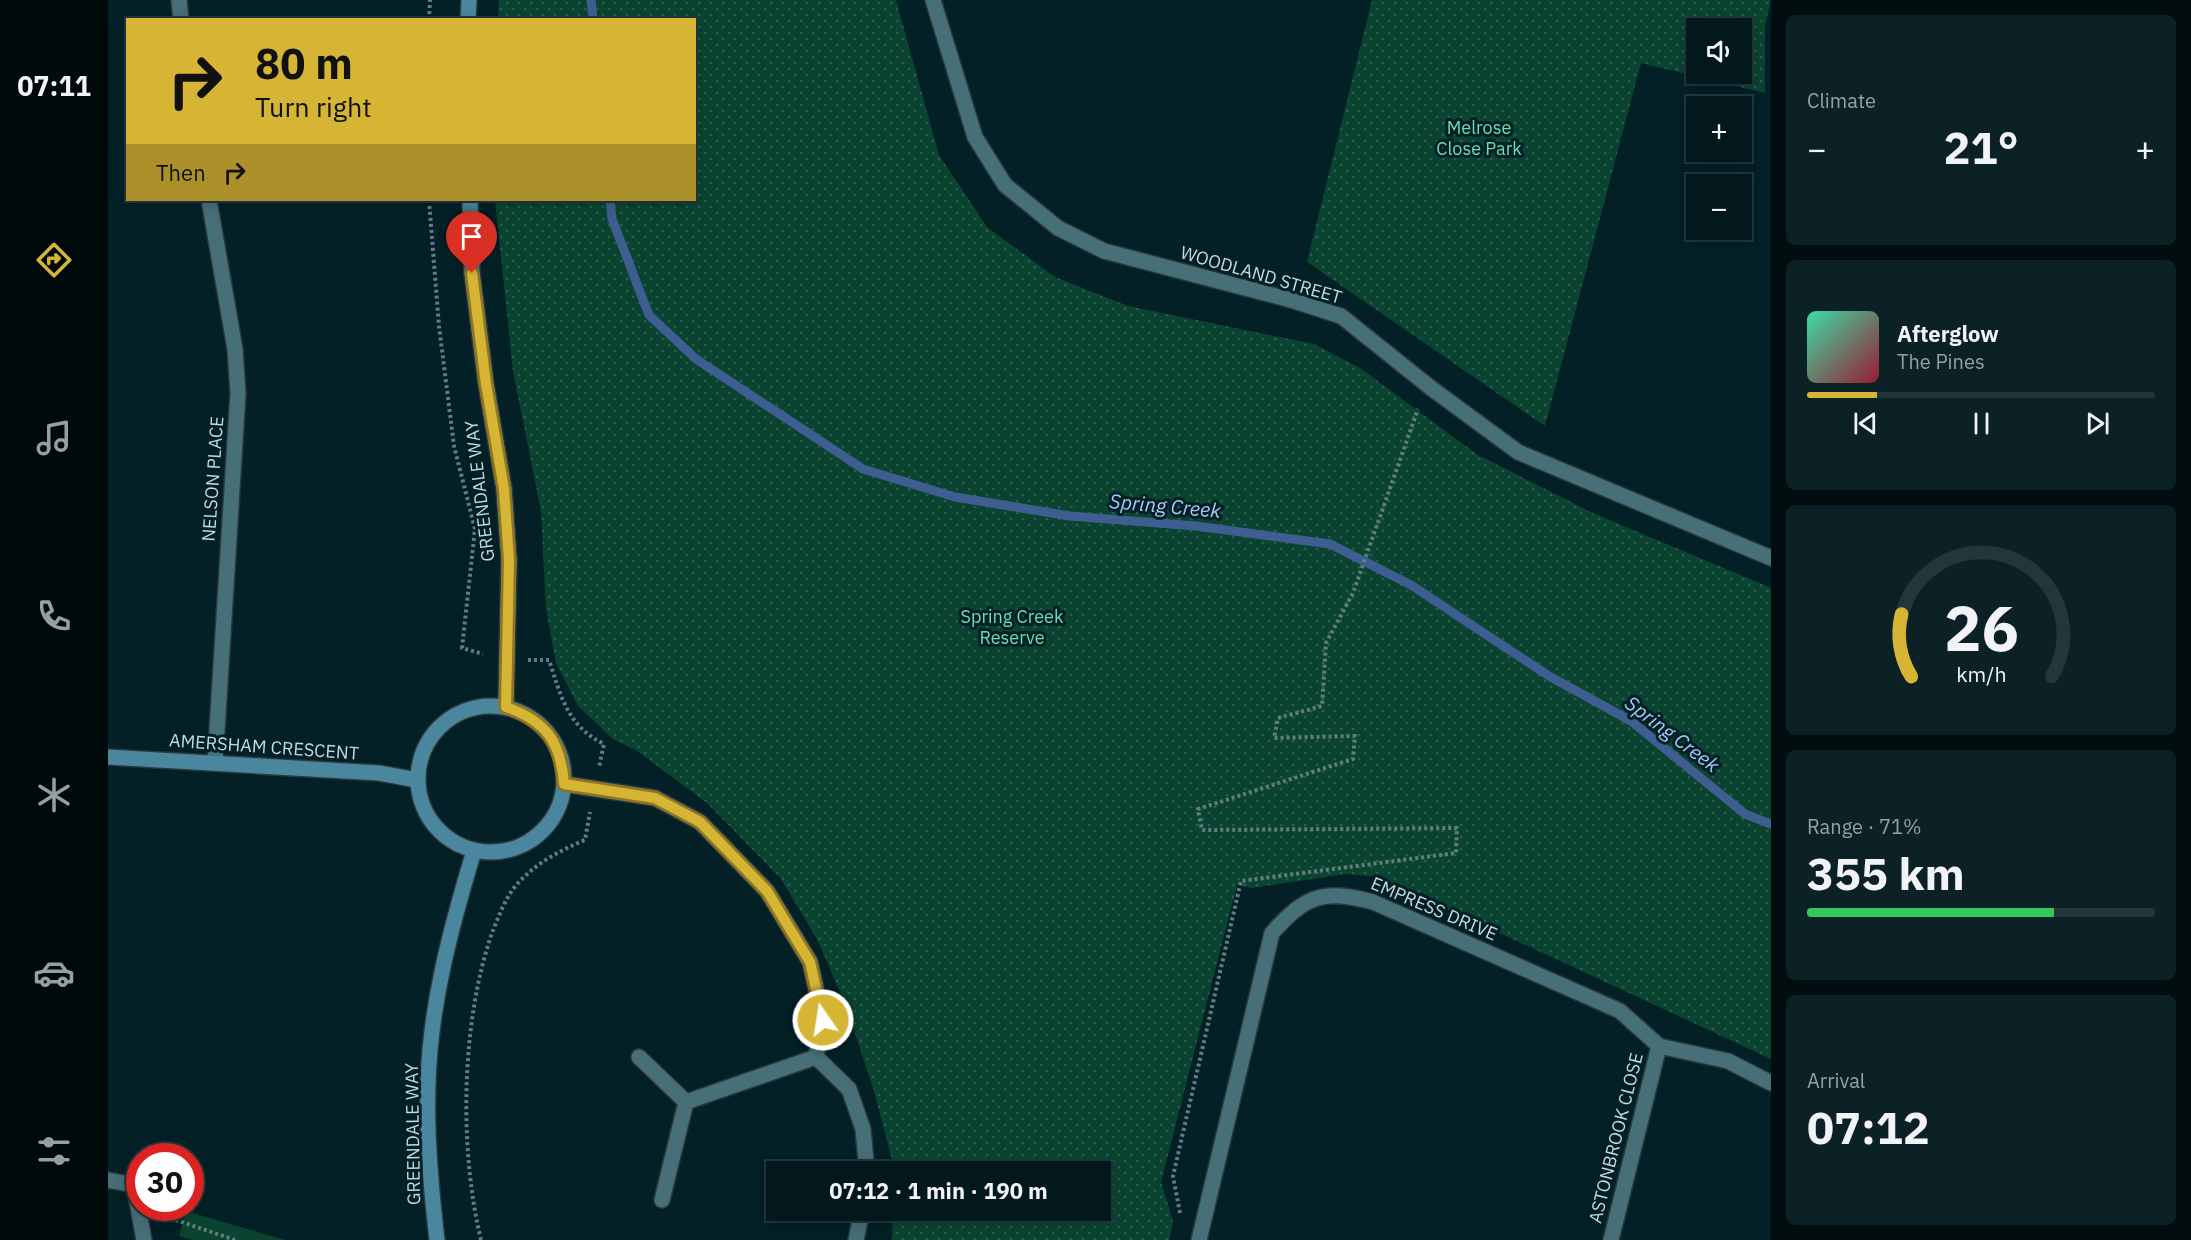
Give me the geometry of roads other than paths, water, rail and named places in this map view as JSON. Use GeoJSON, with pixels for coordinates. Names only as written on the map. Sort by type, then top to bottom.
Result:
{"type":"FeatureCollection","features":[{"type":"Feature","properties":{"kind":"street"},"geometry":{"type":"LineString","coordinates":[[179,0],[181,18]]}},
{"type":"Feature","properties":{"kind":"street"},"geometry":{"type":"LineString","coordinates":[[468,18],[469,0]]}},
{"type":"Feature","properties":{"kind":"street","name":"WOODLAND STREET"},"geometry":{"type":"LineString","coordinates":[[933,0],[975,137],[1005,184],[1059,228],[1104,251],[1292,300],[1341,316],[1431,388],[1518,452],[1771,558]]}},
{"type":"Feature","properties":{"kind":"street","name":"NELSON PLACE"},"geometry":{"type":"LineString","coordinates":[[209,201],[235,350],[238,393],[215,762]]}},
{"type":"Feature","properties":{"kind":"street","name":"GREENDALE WAY"},"geometry":{"type":"LineString","coordinates":[[470,201],[472,273],[486,384],[504,489],[509,560],[506,707]]}},
{"type":"Feature","properties":{"kind":"street"},"geometry":{"type":"LineString","coordinates":[[484,705],[506,707],[526,714],[542,727],[555,744],[563,764],[564,784],[558,809],[544,830],[524,845],[499,852],[474,851],[452,842],[434,826],[422,804],[417,780],[420,758],[429,739],[444,722],[463,711],[484,705]]}},
{"type":"Feature","properties":{"kind":"street","name":"AMERSHAM CRESCENT"},"geometry":{"type":"LineString","coordinates":[[108,757],[379,773],[417,780]]}},
{"type":"Feature","properties":{"kind":"street"},"geometry":{"type":"LineString","coordinates":[[564,784],[655,798],[700,822],[767,891],[810,962],[823,1020],[816,1057]]}},
{"type":"Feature","properties":{"kind":"street","name":"GREENDALE WAY"},"geometry":{"type":"LineString","coordinates":[[437,1240],[428,1141],[428,1084],[431,1051],[445,958],[474,851]]}},
{"type":"Feature","properties":{"kind":"street","name":"EMPRESS DRIVE"},"geometry":{"type":"LineString","coordinates":[[1199,1240],[1272,933],[1294,908],[1319,897],[1343,894],[1394,912],[1620,1011],[1659,1046]]}},
{"type":"Feature","properties":{"kind":"street"},"geometry":{"type":"LineString","coordinates":[[1659,1046],[1728,1060],[1771,1083]]}},
{"type":"Feature","properties":{"kind":"street","name":"ASTONBROOK CLOSE"},"geometry":{"type":"LineString","coordinates":[[1611,1240],[1659,1046]]}},
{"type":"Feature","properties":{"kind":"street"},"geometry":{"type":"LineString","coordinates":[[639,1057],[686,1102]]}},
{"type":"Feature","properties":{"kind":"street"},"geometry":{"type":"LineString","coordinates":[[686,1102],[816,1057]]}},
{"type":"Feature","properties":{"kind":"street"},"geometry":{"type":"LineString","coordinates":[[816,1057],[849,1089],[863,1129],[866,1161]]}},
{"type":"Feature","properties":{"kind":"street"},"geometry":{"type":"LineString","coordinates":[[662,1200],[686,1102]]}},
{"type":"Feature","properties":{"kind":"street"},"geometry":{"type":"LineString","coordinates":[[108,1180],[126,1181]]}},
{"type":"Feature","properties":{"kind":"street"},"geometry":{"type":"LineString","coordinates":[[142,1221],[144,1240]]}},
{"type":"Feature","properties":{"kind":"street"},"geometry":{"type":"LineString","coordinates":[[856,1240],[860,1221]]}},
{"type":"Feature","properties":{"kind":"waterway","name":"Spring Creek"},"geometry":{"type":"LineString","coordinates":[[591,0],[593,18]]}},
{"type":"Feature","properties":{"kind":"waterway","name":"Spring Creek"},"geometry":{"type":"LineString","coordinates":[[610,201],[612,219],[649,315],[696,359],[863,469],[955,497],[1070,516],[1196,526],[1330,544],[1411,585],[1549,676],[1631,721],[1745,814],[1771,824]]}},
{"type":"Feature","properties":{"kind":"park label","name":"Melrose Close Park"},"geometry":{"type":"Point","coordinates":[1479,138]}},
{"type":"Feature","properties":{"kind":"park label","name":"Spring Creek Reserve"},"geometry":{"type":"Point","coordinates":[1012,627]}}]}
